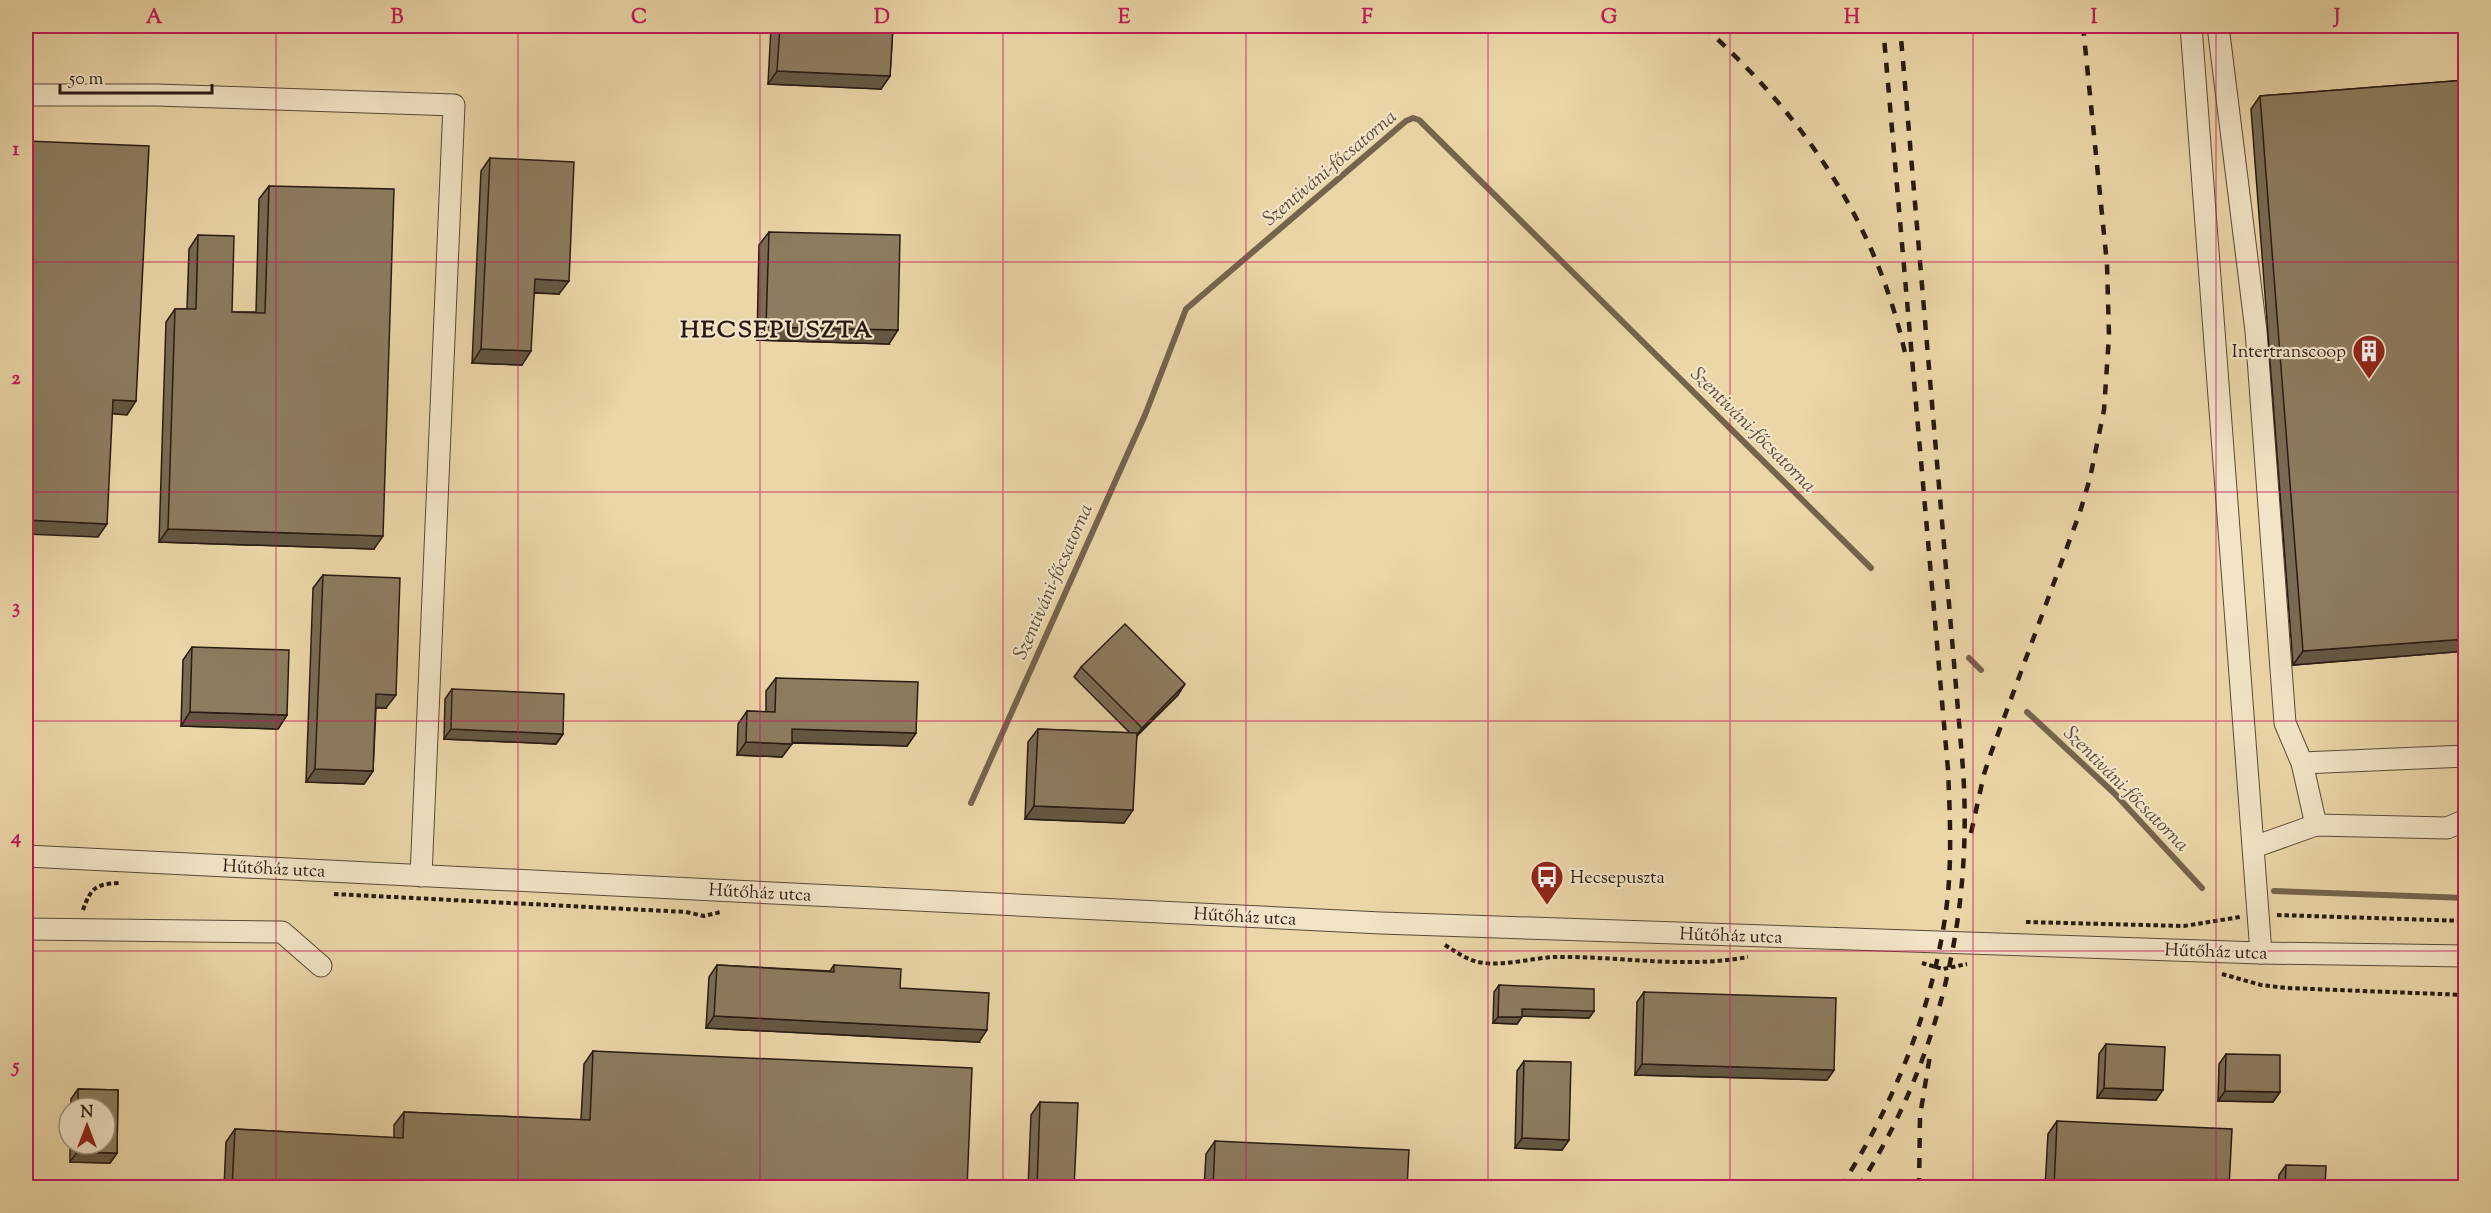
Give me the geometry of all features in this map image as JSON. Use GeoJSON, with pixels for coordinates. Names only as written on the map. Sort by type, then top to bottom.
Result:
{"type":"FeatureCollection","features":[{"type":"Feature","properties":{"kind":"street"},"geometry":{"type":"LineString","coordinates":[[2191,26],[2261,953]]}},
{"type":"Feature","properties":{"kind":"street"},"geometry":{"type":"LineString","coordinates":[[2218,26],[2256,331],[2285,723],[2302,763],[2316,825]]}},
{"type":"Feature","properties":{"kind":"street"},"geometry":{"type":"LineString","coordinates":[[26,95],[156,95],[454,105],[421,876]]}},
{"type":"Feature","properties":{"kind":"street"},"geometry":{"type":"LineString","coordinates":[[2302,763],[2466,756]]}},
{"type":"Feature","properties":{"kind":"street"},"geometry":{"type":"LineString","coordinates":[[2254,847],[2316,825],[2447,828],[2466,820]]}},
{"type":"Feature","properties":{"kind":"street","name":"Hűtőház utca"},"geometry":{"type":"LineString","coordinates":[[26,856],[1382,923],[2261,953],[2466,956]]}},
{"type":"Feature","properties":{"kind":"street"},"geometry":{"type":"LineString","coordinates":[[26,929],[282,933],[321,966]]}},
{"type":"Feature","properties":{"kind":"path"},"geometry":{"type":"LineString","coordinates":[[2020,922],[2184,926],[2259,914],[2466,921]]}},
{"type":"Feature","properties":{"kind":"building"},"geometry":{"type":"Polygon","coordinates":[[[780,26],[893,26],[890,76],[777,71],[780,26]]]}},
{"type":"Feature","properties":{"kind":"building","name":"Intertranscoop"},"geometry":{"type":"Polygon","coordinates":[[[2466,80],[2466,639],[2303,651],[2260,96],[2466,80]]]}},
{"type":"Feature","properties":{"kind":"building"},"geometry":{"type":"Polygon","coordinates":[[[26,141],[149,146],[136,401],[113,400],[107,524],[26,520],[26,141]]]}},
{"type":"Feature","properties":{"kind":"building"},"geometry":{"type":"Polygon","coordinates":[[[490,158],[574,162],[569,281],[535,279],[531,351],[481,349],[490,158]]]}},
{"type":"Feature","properties":{"kind":"building"},"geometry":{"type":"Polygon","coordinates":[[[269,186],[394,189],[383,536],[168,529],[175,309],[196,309],[198,235],[234,236],[232,312],[265,313],[269,186]]]}},
{"type":"Feature","properties":{"kind":"building"},"geometry":{"type":"Polygon","coordinates":[[[769,232],[900,235],[898,330],[766,327],[769,232]]]}},
{"type":"Feature","properties":{"kind":"building"},"geometry":{"type":"Polygon","coordinates":[[[323,575],[400,578],[396,695],[376,694],[373,771],[315,769],[323,575]]]}},
{"type":"Feature","properties":{"kind":"building"},"geometry":{"type":"Polygon","coordinates":[[[1125,624],[1185,684],[1142,728],[1081,667],[1125,624]]]}},
{"type":"Feature","properties":{"kind":"building"},"geometry":{"type":"Polygon","coordinates":[[[192,647],[289,650],[287,715],[190,712],[192,647]]]}},
{"type":"Feature","properties":{"kind":"building"},"geometry":{"type":"Polygon","coordinates":[[[776,678],[918,682],[916,733],[792,729],[792,744],[746,742],[747,711],[775,712],[776,678]]]}},
{"type":"Feature","properties":{"kind":"building"},"geometry":{"type":"Polygon","coordinates":[[[452,689],[564,694],[563,734],[451,729],[452,689]]]}},
{"type":"Feature","properties":{"kind":"building"},"geometry":{"type":"Polygon","coordinates":[[[1038,729],[1137,733],[1133,810],[1034,806],[1038,729]]]}},
{"type":"Feature","properties":{"kind":"building"},"geometry":{"type":"Polygon","coordinates":[[[717,965],[834,972],[834,965],[901,969],[900,988],[989,993],[987,1030],[714,1016],[717,965]]]}},
{"type":"Feature","properties":{"kind":"building"},"geometry":{"type":"Polygon","coordinates":[[[1499,985],[1594,989],[1594,1011],[1522,1009],[1522,1017],[1498,1017],[1499,985]]]}},
{"type":"Feature","properties":{"kind":"building"},"geometry":{"type":"Polygon","coordinates":[[[1644,992],[1836,998],[1834,1070],[1642,1064],[1644,992]]]}},
{"type":"Feature","properties":{"kind":"building"},"geometry":{"type":"Polygon","coordinates":[[[2106,1044],[2165,1047],[2163,1090],[2104,1088],[2106,1044]]]}},
{"type":"Feature","properties":{"kind":"building"},"geometry":{"type":"Polygon","coordinates":[[[593,1051],[972,1068],[967,1188],[232,1188],[235,1129],[403,1138],[404,1112],[590,1120],[593,1051]]]}},
{"type":"Feature","properties":{"kind":"building"},"geometry":{"type":"Polygon","coordinates":[[[2226,1054],[2280,1055],[2280,1092],[2225,1091],[2226,1054]]]}},
{"type":"Feature","properties":{"kind":"building"},"geometry":{"type":"Polygon","coordinates":[[[1524,1061],[1571,1062],[1569,1140],[1522,1138],[1524,1061]]]}},
{"type":"Feature","properties":{"kind":"building"},"geometry":{"type":"Polygon","coordinates":[[[78,1089],[118,1090],[117,1153],[117,1096],[78,1096],[78,1089]]]}},
{"type":"Feature","properties":{"kind":"building"},"geometry":{"type":"Polygon","coordinates":[[[1040,1102],[1078,1103],[1074,1188],[1037,1188],[1040,1102]]]}},
{"type":"Feature","properties":{"kind":"building"},"geometry":{"type":"Polygon","coordinates":[[[2057,1121],[2232,1129],[2229,1188],[2054,1188],[2057,1121]]]}},
{"type":"Feature","properties":{"kind":"building"},"geometry":{"type":"Polygon","coordinates":[[[1215,1141],[1409,1150],[1407,1188],[1213,1188],[1215,1141]]]}},
{"type":"Feature","properties":{"kind":"building"},"geometry":{"type":"Polygon","coordinates":[[[2286,1165],[2326,1166],[2325,1188],[2285,1188],[2286,1165]]]}},
{"type":"Feature","properties":{"kind":"waterway","name":"Szentiváni-főcsatorna"},"geometry":{"type":"LineString","coordinates":[[971,803],[1145,415],[1186,309],[1406,121],[1413,118],[1419,120],[1871,568]]}},
{"type":"Feature","properties":{"kind":"waterway","name":"Szentiváni-főcsatorna"},"geometry":{"type":"LineString","coordinates":[[1969,658],[1981,670]]}},
{"type":"Feature","properties":{"kind":"waterway","name":"Szentiváni-főcsatorna"},"geometry":{"type":"LineString","coordinates":[[2027,712],[2114,793],[2202,888]]}},
{"type":"Feature","properties":{"kind":"waterway","name":"Szentiváni-főcsatorna"},"geometry":{"type":"LineString","coordinates":[[2274,891],[2466,898]]}},
{"type":"Feature","properties":{"kind":"railway"},"geometry":{"type":"LineString","coordinates":[[1703,26],[1772,96],[1803,133],[1830,173],[1875,259],[1892,305],[1905,353]]}},
{"type":"Feature","properties":{"kind":"railway"},"geometry":{"type":"LineString","coordinates":[[1840,1188],[1878,1122],[1910,1051],[1933,977],[1947,903],[1950,870],[1948,770],[1883,26]]}},
{"type":"Feature","properties":{"kind":"railway"},"geometry":{"type":"LineString","coordinates":[[1858,1188],[1886,1140],[1910,1090],[1945,987],[1956,933],[1965,824],[1963,769],[1900,26]]}},
{"type":"Feature","properties":{"kind":"railway"},"geometry":{"type":"LineString","coordinates":[[1971,833],[1991,753],[2080,512],[2090,478],[2104,410],[2109,336],[2107,264],[2083,26]]}},
{"type":"Feature","properties":{"kind":"railway"},"geometry":{"type":"LineString","coordinates":[[1919,1188],[1920,1116],[1930,1055]]}},
{"type":"Feature","properties":{"kind":"place","name":"Intertranscoop"},"geometry":{"type":"Point","coordinates":[2369,380]}},
{"type":"Feature","properties":{"kind":"place","name":"Hecsepuszta"},"geometry":{"type":"Point","coordinates":[1547,906]}},
{"type":"Feature","properties":{"kind":"district","name":"HECSEPUSZTA"},"geometry":{"type":"Point","coordinates":[777,329]}}]}
